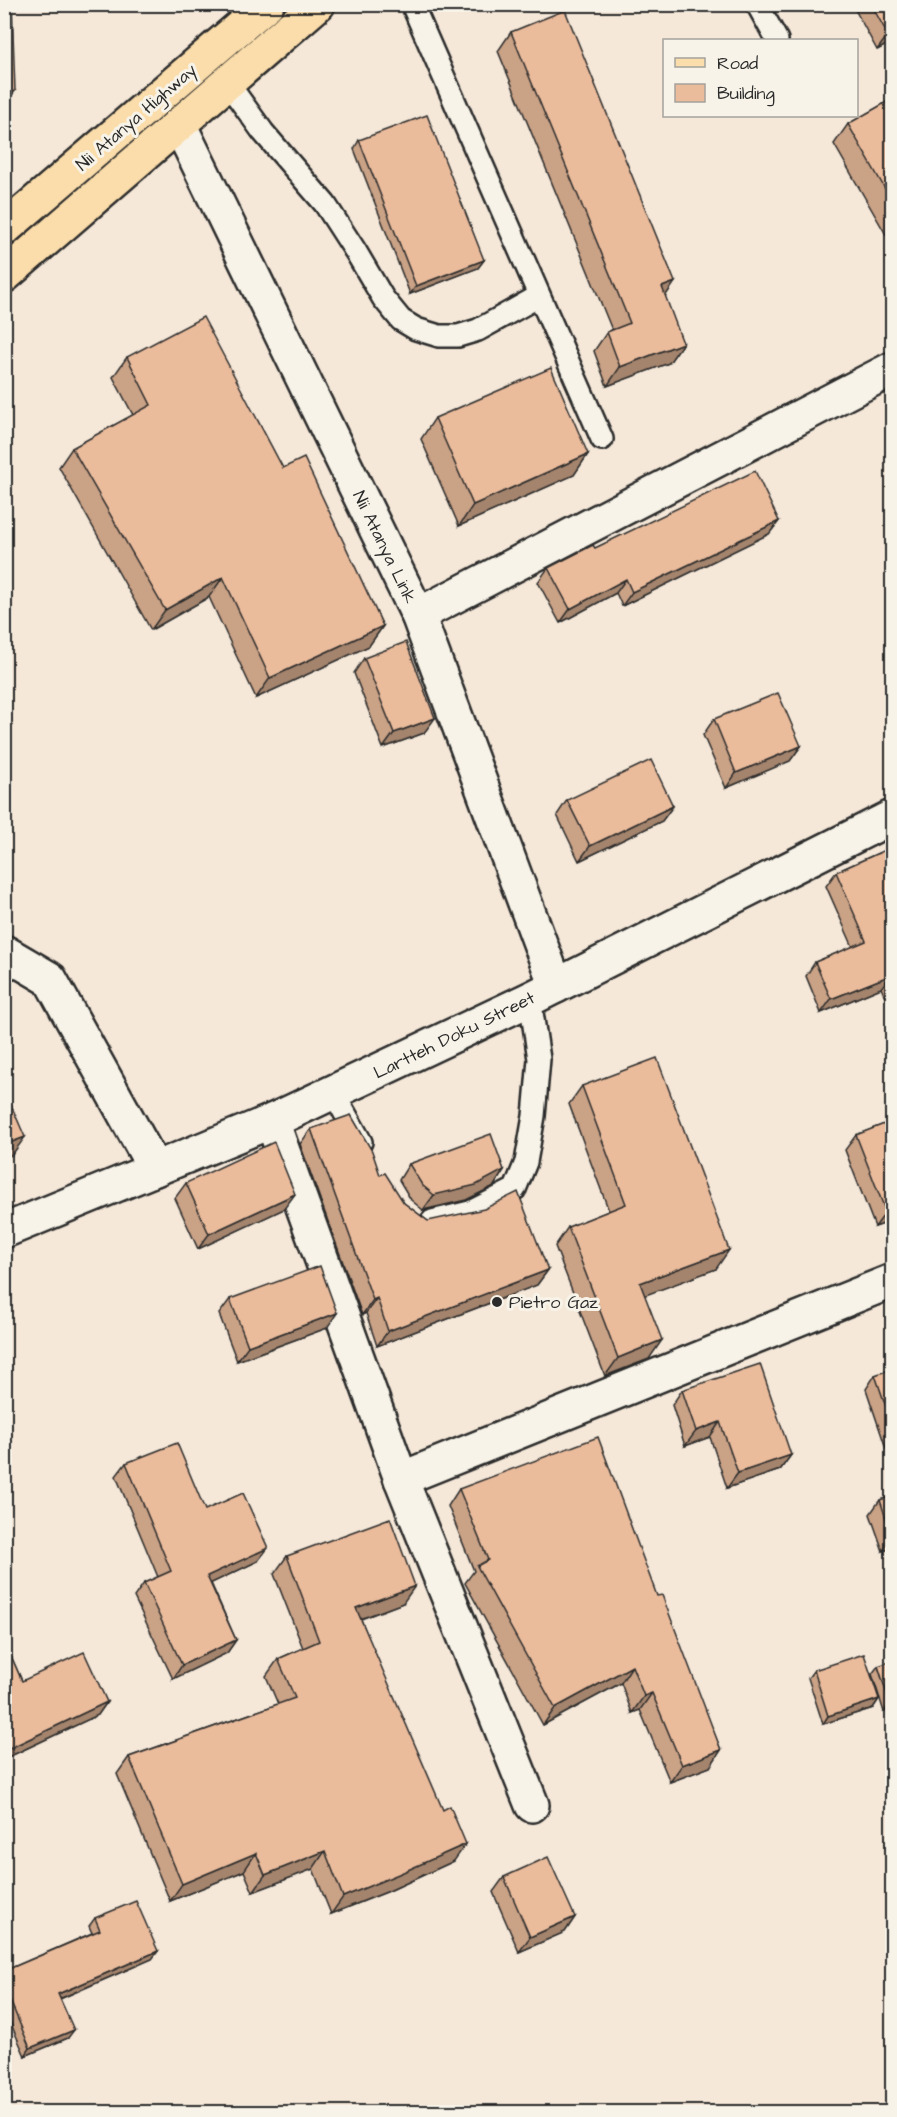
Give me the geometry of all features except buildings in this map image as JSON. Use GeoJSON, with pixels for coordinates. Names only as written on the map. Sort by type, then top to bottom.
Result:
{"type":"FeatureCollection","features":[{"type":"Feature","properties":{"kind":"main road","name":"Nii Atanya Highway"},"geometry":{"type":"LineString","coordinates":[[4,229],[267,4]]}},
{"type":"Feature","properties":{"kind":"main road"},"geometry":{"type":"LineString","coordinates":[[4,276],[318,4]]}},
{"type":"Feature","properties":{"kind":"street","name":"Nii Atanya Link"},"geometry":{"type":"LineString","coordinates":[[179,124],[418,615],[543,992]]}},
{"type":"Feature","properties":{"kind":"street"},"geometry":{"type":"LineString","coordinates":[[418,615],[892,369]]}},
{"type":"Feature","properties":{"kind":"street","name":"Lartteh Doku Street"},"geometry":{"type":"LineString","coordinates":[[4,1230],[272,1121],[543,992],[892,817]]}},
{"type":"Feature","properties":{"kind":"street"},"geometry":{"type":"LineString","coordinates":[[4,952],[50,979],[155,1169]]}},
{"type":"Feature","properties":{"kind":"street"},"geometry":{"type":"LineString","coordinates":[[272,1121],[401,1479],[532,1805]]}},
{"type":"Feature","properties":{"kind":"street"},"geometry":{"type":"LineString","coordinates":[[401,1479],[892,1281]]}},
{"type":"Feature","properties":{"kind":"lane"},"geometry":{"type":"LineString","coordinates":[[412,4],[602,439]]}},
{"type":"Feature","properties":{"kind":"lane"},"geometry":{"type":"LineString","coordinates":[[757,4],[776,39]]}},
{"type":"Feature","properties":{"kind":"lane"},"geometry":{"type":"LineString","coordinates":[[227,82],[263,132],[325,204],[383,298],[401,320],[416,329],[439,336],[458,336],[478,330],[539,296]]}},
{"type":"Feature","properties":{"kind":"lane"},"geometry":{"type":"LineString","coordinates":[[414,1219],[420,1224],[470,1212],[515,1189],[526,1162],[534,1116],[543,992]]}},
{"type":"Feature","properties":{"kind":"lane"},"geometry":{"type":"LineString","coordinates":[[333,1092],[374,1164]]}},
{"type":"Feature","properties":{"kind":"place","name":"Pietro Gaz"},"geometry":{"type":"Point","coordinates":[497,1302]}}]}
